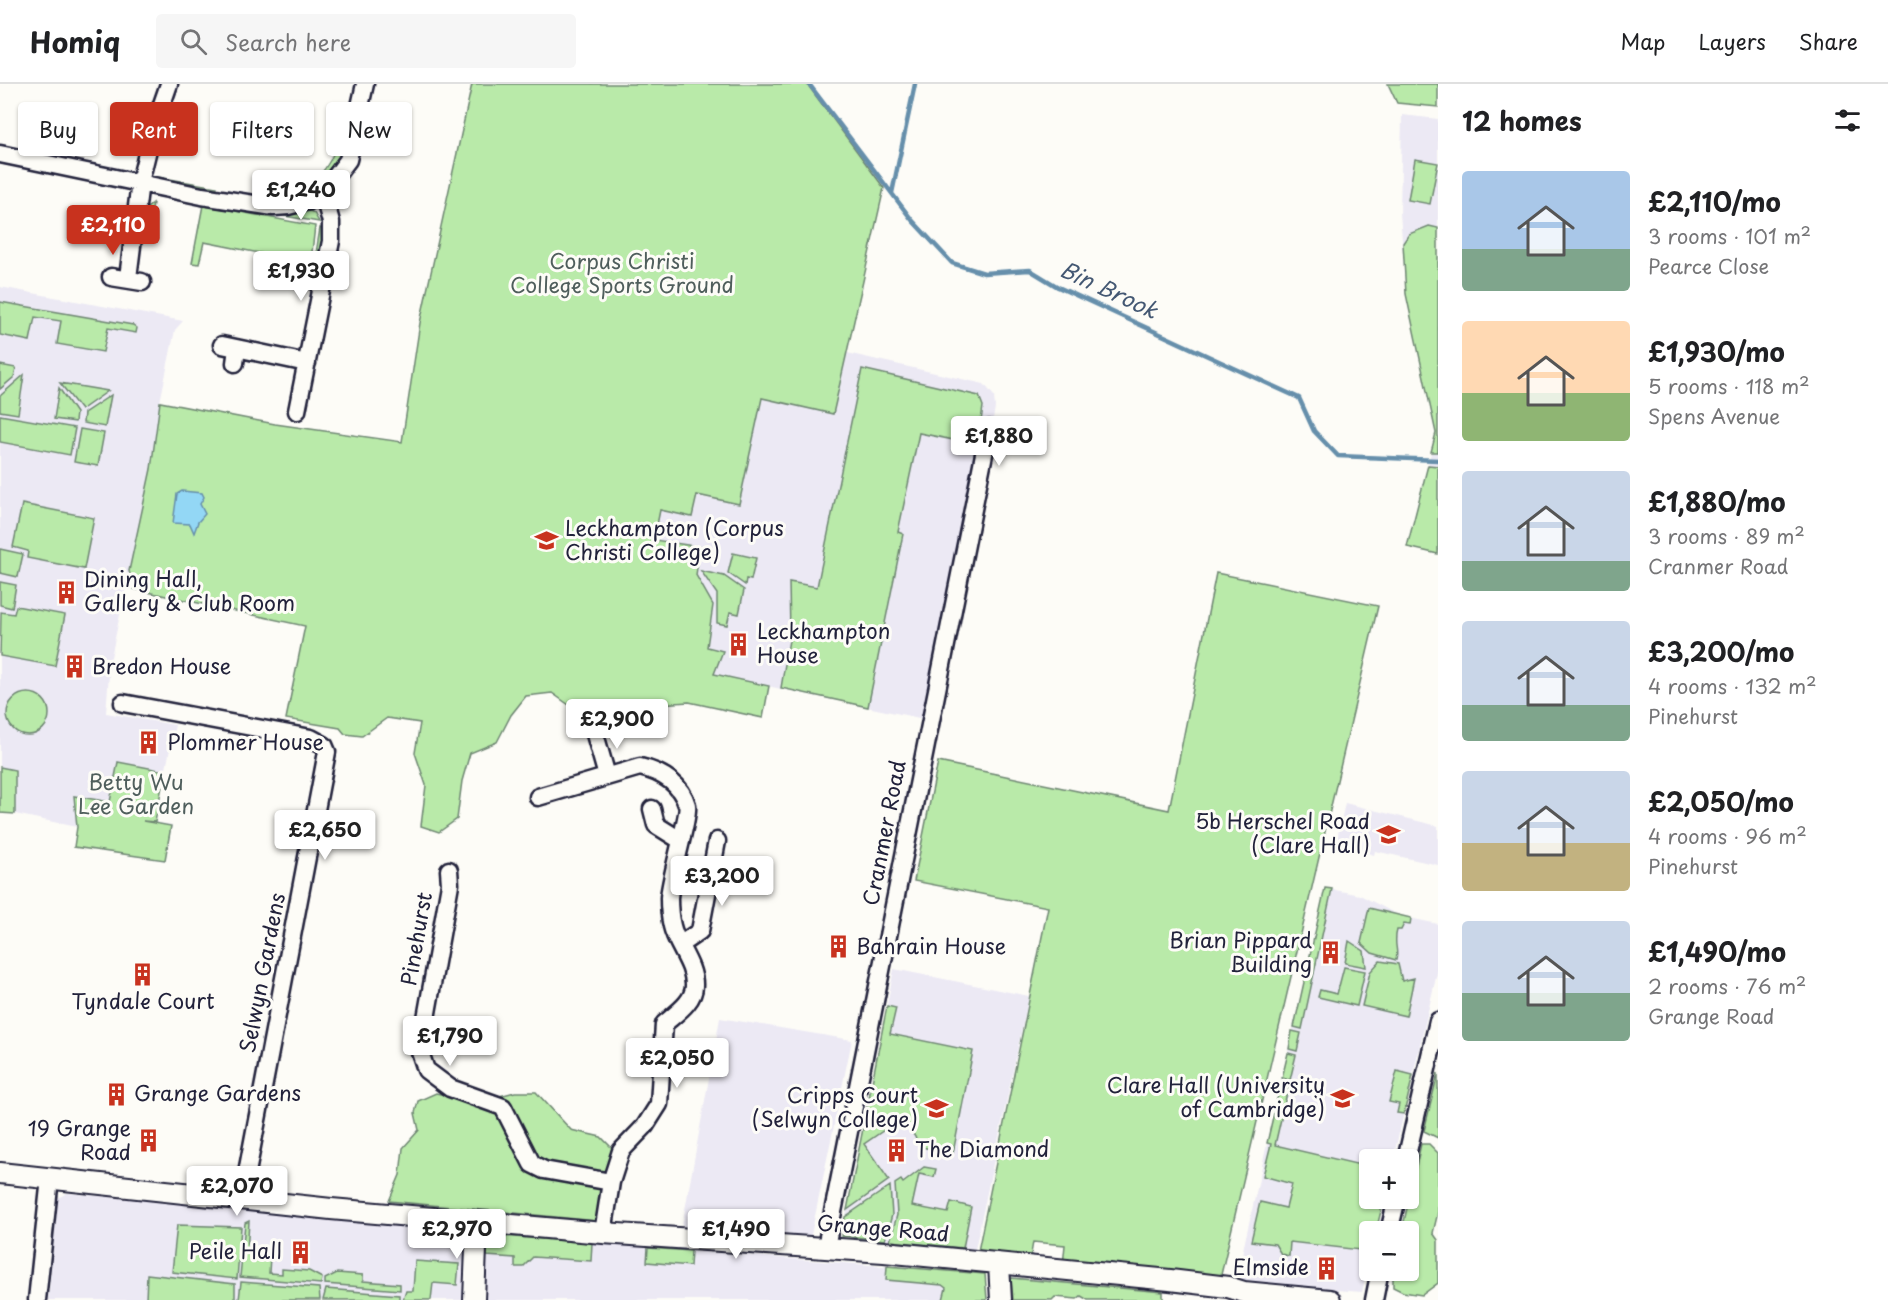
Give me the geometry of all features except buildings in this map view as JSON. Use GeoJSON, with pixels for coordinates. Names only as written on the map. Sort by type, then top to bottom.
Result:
{"type":"FeatureCollection","features":[{"type":"Feature","properties":{"kind":"street"},"geometry":{"type":"LineString","coordinates":[[127,279],[140,182],[152,133],[169,84]]}},
{"type":"Feature","properties":{"kind":"street"},"geometry":{"type":"LineString","coordinates":[[0,154],[202,196],[274,207],[309,201],[323,193],[348,160],[365,84]]}},
{"type":"Feature","properties":{"kind":"street"},"geometry":{"type":"LineString","coordinates":[[297,411],[331,241],[331,222],[323,193]]}},
{"type":"Feature","properties":{"kind":"street"},"geometry":{"type":"LineString","coordinates":[[231,352],[307,363]]}},
{"type":"Feature","properties":{"kind":"street","name":"Cranmer Road"},"geometry":{"type":"LineString","coordinates":[[826,1247],[989,429]]}},
{"type":"Feature","properties":{"kind":"street","name":"Selwyn Gardens"},"geometry":{"type":"LineString","coordinates":[[123,704],[311,738],[324,745],[327,752],[242,1199]]}},
{"type":"Feature","properties":{"kind":"street"},"geometry":{"type":"LineString","coordinates":[[595,734],[607,776]]}},
{"type":"Feature","properties":{"kind":"street"},"geometry":{"type":"LineString","coordinates":[[538,797],[640,767],[656,771],[673,782],[682,792],[689,807],[672,870],[669,899],[672,927],[681,944],[694,984],[692,996],[664,1024],[659,1104],[645,1126],[621,1151],[611,1182],[603,1233]]}},
{"type":"Feature","properties":{"kind":"street"},"geometry":{"type":"LineString","coordinates":[[652,808],[656,825],[680,840]]}},
{"type":"Feature","properties":{"kind":"street"},"geometry":{"type":"LineString","coordinates":[[681,944],[699,931],[717,841]]}},
{"type":"Feature","properties":{"kind":"street","name":"Pinehurst"},"geometry":{"type":"LineString","coordinates":[[449,870],[450,884],[420,1052],[426,1070],[450,1088],[503,1107],[532,1164],[544,1170],[611,1182]]}},
{"type":"Feature","properties":{"kind":"street"},"geometry":{"type":"LineString","coordinates":[[1409,1149],[1438,1022]]}},
{"type":"Feature","properties":{"kind":"street","name":"Grange Road"},"geometry":{"type":"LineString","coordinates":[[0,1173],[477,1222],[603,1233],[826,1247],[1170,1280],[1228,1287],[1244,1292],[1330,1300]]}},
{"type":"Feature","properties":{"kind":"street"},"geometry":{"type":"LineString","coordinates":[[38,1300],[50,1178]]}},
{"type":"Feature","properties":{"kind":"street"},"geometry":{"type":"LineString","coordinates":[[474,1300],[477,1222]]}},
{"type":"Feature","properties":{"kind":"street"},"geometry":{"type":"LineString","coordinates":[[999,1265],[1000,1300]]}},
{"type":"Feature","properties":{"kind":"street"},"geometry":{"type":"LineString","coordinates":[[1374,1300],[1378,1281]]}},
{"type":"Feature","properties":{"kind":"shaded area"},"geometry":{"type":"Polygon","coordinates":[[[1402,115],[1438,119],[1438,554],[1407,547],[1436,433],[1406,294],[1400,213],[1402,115]]]}},
{"type":"Feature","properties":{"kind":"shaded area","name":"Leckhampton (Corpus Christi College)"},"geometry":{"type":"Polygon","coordinates":[[[0,287],[183,321],[175,330],[160,402],[275,424],[402,442],[738,504],[762,398],[833,414],[847,353],[984,384],[994,396],[995,408],[924,719],[515,633],[489,735],[387,718],[362,736],[345,734],[340,728],[286,719],[305,626],[134,589],[129,572],[110,662],[106,713],[175,725],[155,822],[172,825],[165,861],[74,847],[77,827],[0,813],[0,287]]]}},
{"type":"Feature","properties":{"kind":"shaded area","name":"5b Herschel Road (Clare Hall)"},"geometry":{"type":"Polygon","coordinates":[[[1345,803],[1438,826],[1438,865],[1375,851],[1374,855],[1336,843],[1345,803]]]}},
{"type":"Feature","properties":{"kind":"shaded area","name":"Clare Hall (University of Cambridge)"},"geometry":{"type":"Polygon","coordinates":[[[1325,888],[1360,895],[1400,916],[1438,924],[1438,969],[1395,1149],[1359,1149],[1359,1209],[1382,1209],[1378,1221],[1359,1221],[1359,1281],[1364,1281],[1362,1292],[1244,1283],[1238,1272],[1325,888]]]}},
{"type":"Feature","properties":{"kind":"shaded area","name":"Cripps Court (Selwyn College)"},"geometry":{"type":"Polygon","coordinates":[[[894,969],[1029,996],[975,1249],[842,1236],[894,969]]]}},
{"type":"Feature","properties":{"kind":"shaded area"},"geometry":{"type":"Polygon","coordinates":[[[720,1018],[852,1040],[811,1235],[682,1226],[720,1018]]]}},
{"type":"Feature","properties":{"kind":"shaded area"},"geometry":{"type":"Polygon","coordinates":[[[67,1193],[466,1231],[462,1300],[48,1300],[58,1198],[67,1193]]]}},
{"type":"Feature","properties":{"kind":"shaded area"},"geometry":{"type":"Polygon","coordinates":[[[487,1235],[985,1274],[987,1300],[484,1300],[487,1235]]]}},
{"type":"Feature","properties":{"kind":"green space","name":"Corpus Christi College Sports Ground"},"geometry":{"type":"Polygon","coordinates":[[[472,84],[807,84],[884,188],[833,414],[762,398],[739,504],[697,495],[692,517],[660,510],[654,540],[700,547],[696,575],[713,605],[707,647],[723,651],[714,674],[769,686],[763,718],[689,702],[659,704],[636,716],[579,712],[552,693],[526,696],[511,715],[497,742],[470,753],[462,781],[457,819],[439,832],[421,826],[426,785],[415,753],[420,723],[387,718],[362,736],[345,734],[340,728],[286,719],[305,626],[134,589],[129,571],[151,469],[160,402],[275,424],[402,442],[420,323],[472,84]]]}},
{"type":"Feature","properties":{"kind":"green space"},"geometry":{"type":"Polygon","coordinates":[[[1388,84],[1438,84],[1438,107],[1397,103],[1388,84]]]}},
{"type":"Feature","properties":{"kind":"green space"},"geometry":{"type":"Polygon","coordinates":[[[333,156],[340,156],[323,180],[297,196],[286,199],[286,193],[313,181],[333,156]]]}},
{"type":"Feature","properties":{"kind":"green space"},"geometry":{"type":"Polygon","coordinates":[[[1415,159],[1438,163],[1430,204],[1408,200],[1415,159]]]}},
{"type":"Feature","properties":{"kind":"green space"},"geometry":{"type":"Polygon","coordinates":[[[158,177],[217,187],[216,191],[165,182],[158,177]]]}},
{"type":"Feature","properties":{"kind":"green space"},"geometry":{"type":"Polygon","coordinates":[[[153,203],[148,233],[144,223],[148,207],[153,203]]]}},
{"type":"Feature","properties":{"kind":"green space"},"geometry":{"type":"Polygon","coordinates":[[[203,205],[315,226],[310,269],[298,266],[299,261],[204,242],[199,264],[192,263],[203,205]]]}},
{"type":"Feature","properties":{"kind":"green space"},"geometry":{"type":"Polygon","coordinates":[[[304,208],[314,213],[319,222],[261,212],[304,208]]]}},
{"type":"Feature","properties":{"kind":"green space"},"geometry":{"type":"Polygon","coordinates":[[[1429,226],[1438,228],[1438,452],[1431,452],[1436,433],[1406,294],[1403,243],[1409,234],[1429,226]]]}},
{"type":"Feature","properties":{"kind":"green space"},"geometry":{"type":"Polygon","coordinates":[[[320,228],[323,229],[325,237],[317,273],[313,273],[320,228]]]}},
{"type":"Feature","properties":{"kind":"green space"},"geometry":{"type":"Polygon","coordinates":[[[0,302],[133,325],[137,328],[136,333],[108,328],[103,352],[57,344],[61,321],[35,317],[30,341],[0,335],[0,302]]]}},
{"type":"Feature","properties":{"kind":"green space"},"geometry":{"type":"Polygon","coordinates":[[[0,365],[16,368],[14,377],[0,389],[0,365]]]}},
{"type":"Feature","properties":{"kind":"green space"},"geometry":{"type":"Polygon","coordinates":[[[862,369],[979,396],[983,406],[978,445],[919,433],[898,532],[903,534],[868,707],[781,688],[790,634],[789,582],[817,587],[862,369]]]}},
{"type":"Feature","properties":{"kind":"green space"},"geometry":{"type":"Polygon","coordinates":[[[24,375],[18,414],[0,411],[0,396],[24,375]]]}},
{"type":"Feature","properties":{"kind":"green space"},"geometry":{"type":"Polygon","coordinates":[[[60,383],[108,391],[81,410],[60,383]]]}},
{"type":"Feature","properties":{"kind":"green space"},"geometry":{"type":"Polygon","coordinates":[[[59,388],[76,413],[75,422],[54,419],[59,388]]]}},
{"type":"Feature","properties":{"kind":"green space"},"geometry":{"type":"Polygon","coordinates":[[[111,395],[105,427],[83,423],[84,413],[111,395]]]}},
{"type":"Feature","properties":{"kind":"green space"},"geometry":{"type":"Polygon","coordinates":[[[0,415],[75,428],[70,455],[0,442],[0,415]]]}},
{"type":"Feature","properties":{"kind":"green space"},"geometry":{"type":"Polygon","coordinates":[[[80,429],[104,433],[98,466],[74,462],[80,429]]]}},
{"type":"Feature","properties":{"kind":"green space"},"geometry":{"type":"Polygon","coordinates":[[[1428,465],[1438,466],[1438,554],[1407,547],[1428,465]]]}},
{"type":"Feature","properties":{"kind":"green space"},"geometry":{"type":"Polygon","coordinates":[[[22,504],[94,518],[84,569],[27,558],[28,551],[13,547],[22,504]]]}},
{"type":"Feature","properties":{"kind":"green space"},"geometry":{"type":"Polygon","coordinates":[[[0,549],[23,554],[18,577],[0,573],[0,549]]]}},
{"type":"Feature","properties":{"kind":"green space"},"geometry":{"type":"Polygon","coordinates":[[[733,553],[756,558],[751,580],[746,579],[745,585],[728,573],[733,553]]]}},
{"type":"Feature","properties":{"kind":"green space"},"geometry":{"type":"Polygon","coordinates":[[[701,571],[724,576],[744,590],[739,614],[730,612],[727,625],[717,623],[717,594],[701,571]]]}},
{"type":"Feature","properties":{"kind":"green space"},"geometry":{"type":"Polygon","coordinates":[[[1216,573],[1378,606],[1220,1279],[1063,1265],[1065,1245],[1033,1242],[1030,1260],[977,1256],[1048,907],[914,881],[938,762],[1169,810],[1216,573]]]}},
{"type":"Feature","properties":{"kind":"green space"},"geometry":{"type":"Polygon","coordinates":[[[0,582],[16,585],[12,608],[0,605],[0,582]]]}},
{"type":"Feature","properties":{"kind":"green space"},"geometry":{"type":"Polygon","coordinates":[[[16,606],[65,615],[55,666],[0,656],[1,612],[14,614],[16,606]]]}},
{"type":"Feature","properties":{"kind":"green space"},"geometry":{"type":"Polygon","coordinates":[[[28,693],[43,699],[49,714],[43,729],[28,735],[13,729],[7,714],[13,699],[28,693]]]}},
{"type":"Feature","properties":{"kind":"green space","name":"Betty Wu Lee Garden"},"geometry":{"type":"Polygon","coordinates":[[[118,762],[165,771],[155,822],[143,821],[171,826],[165,860],[74,847],[77,827],[74,796],[110,802],[118,762]]]}},
{"type":"Feature","properties":{"kind":"green space"},"geometry":{"type":"Polygon","coordinates":[[[0,767],[15,770],[15,814],[0,813],[0,767]]]}},
{"type":"Feature","properties":{"kind":"green space"},"geometry":{"type":"Polygon","coordinates":[[[1325,888],[1332,889],[1302,1029],[1294,1027],[1325,888]]]}},
{"type":"Feature","properties":{"kind":"green space"},"geometry":{"type":"Polygon","coordinates":[[[1369,908],[1411,918],[1410,925],[1404,924],[1401,930],[1397,930],[1396,960],[1372,953],[1361,943],[1369,908]]]}},
{"type":"Feature","properties":{"kind":"green space"},"geometry":{"type":"Polygon","coordinates":[[[1349,941],[1364,951],[1366,967],[1345,963],[1349,941]]]}},
{"type":"Feature","properties":{"kind":"green space"},"geometry":{"type":"Polygon","coordinates":[[[1380,961],[1398,964],[1402,981],[1414,978],[1406,1016],[1362,1006],[1370,972],[1380,961]]]}},
{"type":"Feature","properties":{"kind":"green space"},"geometry":{"type":"Polygon","coordinates":[[[1344,967],[1365,971],[1357,1006],[1318,997],[1320,990],[1337,994],[1344,967]]]}},
{"type":"Feature","properties":{"kind":"green space"},"geometry":{"type":"Polygon","coordinates":[[[887,1006],[896,1008],[890,1034],[973,1051],[953,1153],[921,1147],[903,1117],[864,1144],[889,1180],[847,1210],[887,1006]]]}},
{"type":"Feature","properties":{"kind":"green space"},"geometry":{"type":"Polygon","coordinates":[[[1292,1031],[1301,1033],[1297,1051],[1289,1049],[1292,1031]]]}},
{"type":"Feature","properties":{"kind":"green space"},"geometry":{"type":"Polygon","coordinates":[[[1288,1053],[1296,1055],[1290,1080],[1282,1078],[1288,1053]]]}},
{"type":"Feature","properties":{"kind":"green space"},"geometry":{"type":"Polygon","coordinates":[[[1397,1071],[1413,1075],[1404,1114],[1397,1113],[1399,1104],[1389,1102],[1397,1071]]]}},
{"type":"Feature","properties":{"kind":"green space"},"geometry":{"type":"Polygon","coordinates":[[[1438,1073],[1438,1138],[1424,1131],[1438,1073]]]}},
{"type":"Feature","properties":{"kind":"green space"},"geometry":{"type":"Polygon","coordinates":[[[1281,1082],[1289,1084],[1275,1145],[1359,1165],[1359,1209],[1382,1209],[1378,1221],[1359,1221],[1359,1250],[1290,1242],[1289,1256],[1281,1254],[1275,1244],[1251,1241],[1260,1202],[1286,1208],[1292,1184],[1263,1176],[1271,1144],[1267,1143],[1281,1082]]]}},
{"type":"Feature","properties":{"kind":"green space"},"geometry":{"type":"Polygon","coordinates":[[[515,1092],[536,1092],[571,1130],[601,1137],[612,1148],[601,1188],[603,1206],[598,1221],[389,1201],[400,1175],[403,1148],[419,1130],[415,1113],[418,1101],[436,1093],[476,1102],[515,1092]]]}},
{"type":"Feature","properties":{"kind":"green space"},"geometry":{"type":"Polygon","coordinates":[[[1421,1144],[1429,1144],[1438,1153],[1438,1212],[1433,1233],[1438,1240],[1438,1283],[1422,1295],[1403,1292],[1393,1287],[1393,1281],[1419,1281],[1419,1221],[1404,1221],[1407,1209],[1419,1209],[1421,1144]]]}},
{"type":"Feature","properties":{"kind":"green space"},"geometry":{"type":"Polygon","coordinates":[[[924,1167],[936,1169],[934,1177],[919,1174],[912,1206],[948,1213],[951,1202],[971,1207],[963,1248],[890,1241],[897,1215],[895,1184],[901,1180],[903,1183],[924,1167]]]}},
{"type":"Feature","properties":{"kind":"green space"},"geometry":{"type":"Polygon","coordinates":[[[890,1186],[892,1215],[885,1240],[842,1236],[845,1217],[890,1186]]]}},
{"type":"Feature","properties":{"kind":"green space"},"geometry":{"type":"Polygon","coordinates":[[[249,1221],[247,1254],[270,1256],[269,1273],[282,1274],[282,1269],[309,1271],[322,1278],[321,1284],[240,1277],[245,1223],[249,1221]]]}},
{"type":"Feature","properties":{"kind":"green space"},"geometry":{"type":"Polygon","coordinates":[[[177,1225],[241,1227],[237,1279],[172,1272],[177,1225]]]}},
{"type":"Feature","properties":{"kind":"green space"},"geometry":{"type":"Polygon","coordinates":[[[487,1235],[592,1243],[591,1261],[533,1257],[523,1267],[515,1267],[515,1258],[487,1256],[487,1235]]]}},
{"type":"Feature","properties":{"kind":"green space"},"geometry":{"type":"Polygon","coordinates":[[[648,1248],[691,1251],[690,1266],[647,1262],[648,1248]]]}},
{"type":"Feature","properties":{"kind":"green space"},"geometry":{"type":"Polygon","coordinates":[[[415,1261],[459,1264],[457,1285],[433,1283],[431,1300],[403,1300],[406,1291],[413,1291],[415,1261]]]}},
{"type":"Feature","properties":{"kind":"green space"},"geometry":{"type":"Polygon","coordinates":[[[887,1266],[985,1274],[987,1300],[943,1300],[946,1288],[942,1285],[886,1280],[887,1266]]]}},
{"type":"Feature","properties":{"kind":"green space"},"geometry":{"type":"Polygon","coordinates":[[[337,1273],[363,1275],[363,1281],[400,1284],[400,1290],[325,1284],[325,1279],[337,1273]]]}},
{"type":"Feature","properties":{"kind":"green space"},"geometry":{"type":"Polygon","coordinates":[[[147,1274],[235,1284],[235,1300],[146,1300],[147,1274]]]}},
{"type":"Feature","properties":{"kind":"green space"},"geometry":{"type":"Polygon","coordinates":[[[1011,1278],[1163,1292],[1163,1300],[1088,1300],[1081,1296],[1077,1299],[1055,1297],[1052,1300],[1013,1300],[1011,1278]]]}},
{"type":"Feature","properties":{"kind":"green space"},"geometry":{"type":"Polygon","coordinates":[[[241,1282],[319,1288],[320,1300],[239,1300],[241,1282]]]}},
{"type":"Feature","properties":{"kind":"green space"},"geometry":{"type":"Polygon","coordinates":[[[326,1289],[399,1295],[399,1300],[323,1300],[326,1289]]]}},
{"type":"Feature","properties":{"kind":"water"},"geometry":{"type":"Polygon","coordinates":[[[182,491],[202,493],[204,497],[200,504],[205,514],[198,522],[194,533],[190,524],[173,523],[177,494],[182,491]]]}},
{"type":"Feature","properties":{"kind":"waterway","name":"Bin Brook"},"geometry":{"type":"LineString","coordinates":[[809,84],[912,220],[952,263],[984,273],[1030,270],[1058,287],[1299,398],[1314,431],[1338,456],[1438,460]]}},
{"type":"Feature","properties":{"kind":"waterway"},"geometry":{"type":"LineString","coordinates":[[892,193],[915,84]]}},
{"type":"Feature","properties":{"kind":"place","name":"Leckhampton (Corpus Christi College)"},"geometry":{"type":"Point","coordinates":[547,541]}},
{"type":"Feature","properties":{"kind":"place","name":"Dining Hall, Gallery & Club Room"},"geometry":{"type":"Point","coordinates":[66,592]}},
{"type":"Feature","properties":{"kind":"place","name":"Leckhampton House"},"geometry":{"type":"Point","coordinates":[739,644]}},
{"type":"Feature","properties":{"kind":"place","name":"Bredon House"},"geometry":{"type":"Point","coordinates":[74,667]}},
{"type":"Feature","properties":{"kind":"place","name":"Plommer House"},"geometry":{"type":"Point","coordinates":[149,743]}},
{"type":"Feature","properties":{"kind":"place","name":"5b Herschel Road (Clare Hall)"},"geometry":{"type":"Point","coordinates":[1388,834]}},
{"type":"Feature","properties":{"kind":"place","name":"Bahrain House"},"geometry":{"type":"Point","coordinates":[838,947]}},
{"type":"Feature","properties":{"kind":"place","name":"Brian Pippard Building"},"geometry":{"type":"Point","coordinates":[1330,953]}},
{"type":"Feature","properties":{"kind":"place","name":"Tyndale Court"},"geometry":{"type":"Point","coordinates":[143,974]}},
{"type":"Feature","properties":{"kind":"place","name":"Grange Gardens"},"geometry":{"type":"Point","coordinates":[116,1094]}},
{"type":"Feature","properties":{"kind":"place","name":"Clare Hall (University of Cambridge)"},"geometry":{"type":"Point","coordinates":[1343,1098]}},
{"type":"Feature","properties":{"kind":"place","name":"Cripps Court (Selwyn College)"},"geometry":{"type":"Point","coordinates":[936,1108]}},
{"type":"Feature","properties":{"kind":"place","name":"19 Grange Road"},"geometry":{"type":"Point","coordinates":[149,1141]}},
{"type":"Feature","properties":{"kind":"place","name":"The Diamond"},"geometry":{"type":"Point","coordinates":[897,1150]}},
{"type":"Feature","properties":{"kind":"place","name":"Peile Hall"},"geometry":{"type":"Point","coordinates":[300,1252]}},
{"type":"Feature","properties":{"kind":"place","name":"Elmside"},"geometry":{"type":"Point","coordinates":[1327,1268]}}]}
